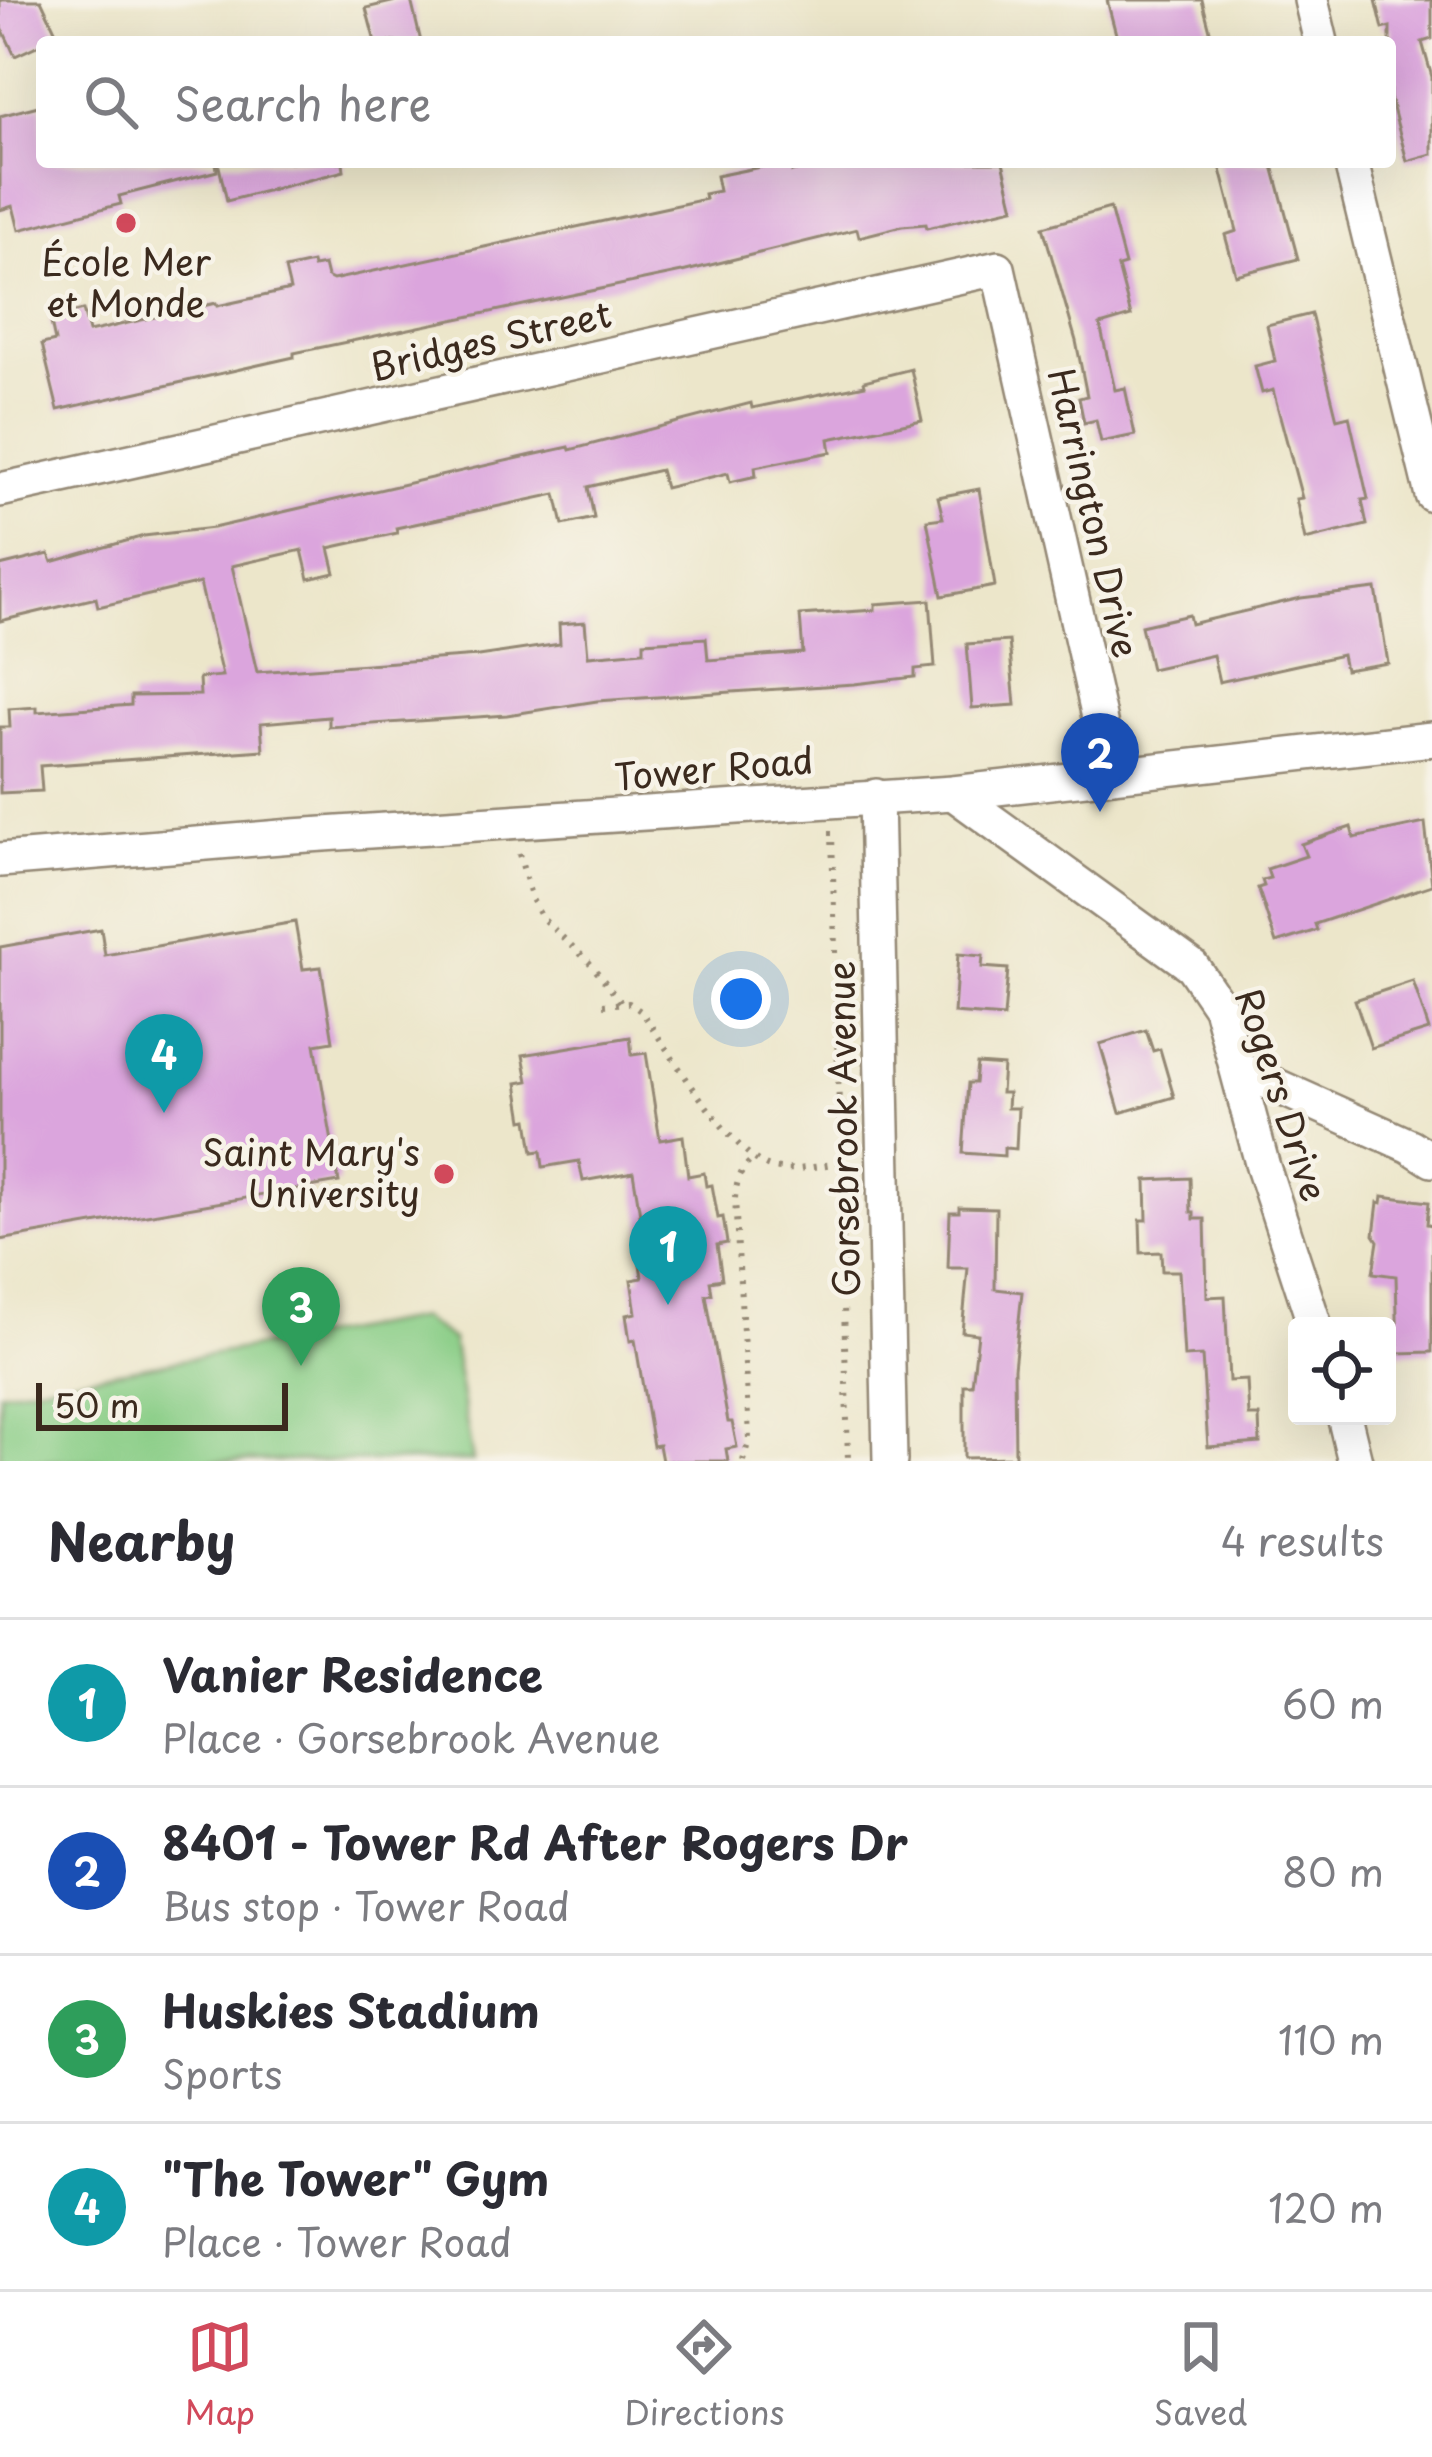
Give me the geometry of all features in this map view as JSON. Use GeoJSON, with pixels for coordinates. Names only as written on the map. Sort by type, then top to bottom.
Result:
{"type":"FeatureCollection","features":[{"type":"Feature","properties":{"kind":"street"},"geometry":{"type":"LineString","coordinates":[[1311,0],[1320,36]]}},
{"type":"Feature","properties":{"kind":"street"},"geometry":{"type":"LineString","coordinates":[[1352,168],[1432,495]]}},
{"type":"Feature","properties":{"kind":"street","name":"Bridges Street"},"geometry":{"type":"LineString","coordinates":[[0,490],[998,268]]}},
{"type":"Feature","properties":{"kind":"street","name":"Harrington Drive"},"geometry":{"type":"LineString","coordinates":[[998,268],[1112,776]]}},
{"type":"Feature","properties":{"kind":"street","name":"Tower Road"},"geometry":{"type":"LineString","coordinates":[[0,860],[952,793],[1432,739]]}},
{"type":"Feature","properties":{"kind":"street","name":"Rogers Drive"},"geometry":{"type":"LineString","coordinates":[[952,793],[1192,966],[1220,1007],[1263,1168],[1312,1317]]}},
{"type":"Feature","properties":{"kind":"street","name":"Gorsebrook Avenue"},"geometry":{"type":"LineString","coordinates":[[876,796],[890,1461]]}},
{"type":"Feature","properties":{"kind":"street"},"geometry":{"type":"LineString","coordinates":[[1239,1069],[1432,1160]]}},
{"type":"Feature","properties":{"kind":"street"},"geometry":{"type":"LineString","coordinates":[[1346,1425],[1355,1461]]}},
{"type":"Feature","properties":{"kind":"path"},"geometry":{"type":"LineString","coordinates":[[832,833],[848,1461]]}},
{"type":"Feature","properties":{"kind":"path"},"geometry":{"type":"LineString","coordinates":[[519,854],[542,918],[590,962],[621,1002],[642,1012],[716,1119],[755,1157],[780,1169],[840,1163]]}},
{"type":"Feature","properties":{"kind":"path"},"geometry":{"type":"LineString","coordinates":[[603,1005],[621,1002]]}},
{"type":"Feature","properties":{"kind":"path"},"geometry":{"type":"LineString","coordinates":[[742,1461],[749,1440],[735,1199],[745,1165],[755,1157]]}},
{"type":"Feature","properties":{"kind":"green space"},"geometry":{"type":"Polygon","coordinates":[[[420,1318],[452,1340],[473,1461],[0,1461],[0,1392],[420,1318]]]}},
{"type":"Feature","properties":{"kind":"building"},"geometry":{"type":"Polygon","coordinates":[[[0,0],[41,0],[58,36],[36,36],[36,46],[15,56],[0,24],[0,0]]]}},
{"type":"Feature","properties":{"kind":"building"},"geometry":{"type":"Polygon","coordinates":[[[411,0],[420,36],[373,36],[366,8],[411,0]]]}},
{"type":"Feature","properties":{"kind":"building"},"geometry":{"type":"Polygon","coordinates":[[[1107,0],[1202,0],[1211,36],[1116,36],[1107,0]]]}},
{"type":"Feature","properties":{"kind":"building"},"geometry":{"type":"Polygon","coordinates":[[[1376,0],[1432,0],[1432,39],[1422,42],[1432,77],[1432,154],[1407,161],[1396,120],[1396,36],[1390,36],[1390,27],[1383,29],[1376,0]]]}},
{"type":"Feature","properties":{"kind":"building","name":"École Mer et Monde"},"geometry":{"type":"Polygon","coordinates":[[[36,107],[36,168],[217,171],[119,196],[121,204],[19,230],[13,206],[0,210],[0,116],[36,107]]]}},
{"type":"Feature","properties":{"kind":"building"},"geometry":{"type":"Polygon","coordinates":[[[219,168],[344,168],[344,171],[227,201],[219,168]]]}},
{"type":"Feature","properties":{"kind":"building"},"geometry":{"type":"Polygon","coordinates":[[[755,168],[791,168],[792,172],[809,168],[1004,168],[1014,208],[927,228],[926,224],[902,226],[859,237],[857,229],[58,410],[42,344],[55,341],[50,318],[83,310],[89,332],[217,306],[290,290],[285,269],[312,263],[313,267],[324,265],[327,277],[333,280],[705,199],[704,194],[719,191],[716,176],[755,168]]]}},
{"type":"Feature","properties":{"kind":"building"},"geometry":{"type":"Polygon","coordinates":[[[1221,168],[1274,168],[1298,259],[1236,275],[1225,235],[1237,231],[1221,168]]]}},
{"type":"Feature","properties":{"kind":"building"},"geometry":{"type":"Polygon","coordinates":[[[1110,208],[1125,265],[1118,267],[1131,316],[1100,325],[1115,390],[1125,388],[1135,435],[1101,442],[1096,420],[1084,423],[1079,398],[1087,396],[1076,341],[1043,227],[1110,208]]]}},
{"type":"Feature","properties":{"kind":"building"},"geometry":{"type":"Polygon","coordinates":[[[1311,314],[1337,419],[1349,416],[1368,499],[1362,500],[1367,525],[1305,540],[1296,499],[1302,498],[1273,390],[1262,393],[1255,366],[1275,361],[1267,325],[1311,314]]]}},
{"type":"Feature","properties":{"kind":"building"},"geometry":{"type":"Polygon","coordinates":[[[911,369],[922,420],[829,439],[831,452],[755,467],[756,476],[730,482],[728,473],[665,488],[660,470],[588,487],[594,518],[563,525],[556,494],[396,528],[397,533],[329,548],[335,573],[309,579],[302,550],[232,566],[257,672],[478,656],[560,644],[559,624],[585,622],[588,656],[644,651],[644,642],[706,638],[708,660],[803,653],[800,615],[875,610],[875,604],[930,600],[935,667],[915,669],[915,677],[597,701],[507,715],[329,727],[329,717],[261,723],[263,750],[40,766],[42,791],[0,793],[0,727],[10,727],[9,709],[37,707],[37,712],[131,705],[131,696],[200,695],[199,678],[222,676],[200,583],[98,607],[96,598],[0,621],[0,566],[49,554],[52,562],[144,536],[213,528],[570,450],[751,403],[752,408],[865,385],[864,381],[911,369]]]}},
{"type":"Feature","properties":{"kind":"building"},"geometry":{"type":"Polygon","coordinates":[[[979,489],[995,586],[942,596],[927,520],[943,518],[938,497],[979,489]]]}},
{"type":"Feature","properties":{"kind":"building"},"geometry":{"type":"Polygon","coordinates":[[[1376,589],[1388,663],[1345,670],[1342,655],[1219,682],[1213,655],[1151,669],[1141,626],[1189,615],[1191,624],[1301,598],[1376,589]]]}},
{"type":"Feature","properties":{"kind":"building"},"geometry":{"type":"Polygon","coordinates":[[[1009,641],[1015,705],[972,708],[967,644],[1009,641]]]}},
{"type":"Feature","properties":{"kind":"building"},"geometry":{"type":"Polygon","coordinates":[[[1425,823],[1432,885],[1315,924],[1317,930],[1276,943],[1258,888],[1270,878],[1267,869],[1306,856],[1301,844],[1351,827],[1354,838],[1425,823]]]}},
{"type":"Feature","properties":{"kind":"building"},"geometry":{"type":"Polygon","coordinates":[[[295,922],[303,969],[321,967],[333,1041],[315,1044],[339,1182],[0,1240],[0,947],[101,929],[105,955],[295,922]]]}},
{"type":"Feature","properties":{"kind":"building"},"geometry":{"type":"Polygon","coordinates":[[[958,954],[983,956],[982,967],[1008,969],[1004,1017],[954,1013],[958,954]]]}},
{"type":"Feature","properties":{"kind":"building"},"geometry":{"type":"Polygon","coordinates":[[[1413,981],[1429,1030],[1371,1048],[1355,1000],[1413,981]]]}},
{"type":"Feature","properties":{"kind":"building"},"geometry":{"type":"Polygon","coordinates":[[[1146,1030],[1153,1051],[1160,1049],[1174,1097],[1120,1113],[1100,1044],[1146,1030]]]}},
{"type":"Feature","properties":{"kind":"building"},"geometry":{"type":"Polygon","coordinates":[[[630,1037],[632,1055],[646,1053],[660,1140],[683,1136],[688,1176],[704,1173],[706,1186],[712,1185],[718,1218],[723,1217],[727,1243],[717,1245],[722,1279],[710,1281],[712,1294],[706,1295],[728,1422],[732,1422],[737,1447],[726,1449],[728,1461],[662,1461],[659,1445],[653,1446],[635,1340],[630,1341],[626,1315],[636,1313],[631,1280],[642,1278],[640,1264],[648,1263],[633,1172],[583,1181],[579,1161],[543,1167],[541,1151],[533,1152],[528,1119],[523,1120],[517,1083],[528,1081],[523,1055],[630,1037]]]}},
{"type":"Feature","properties":{"kind":"building"},"geometry":{"type":"Polygon","coordinates":[[[977,1064],[1003,1066],[1001,1093],[1008,1093],[1007,1108],[1018,1108],[1016,1149],[1004,1148],[1004,1156],[963,1153],[968,1083],[975,1083],[977,1064]]]}},
{"type":"Feature","properties":{"kind":"building"},"geometry":{"type":"Polygon","coordinates":[[[1190,1178],[1191,1212],[1194,1219],[1205,1219],[1207,1297],[1225,1296],[1229,1381],[1247,1380],[1249,1416],[1259,1416],[1260,1443],[1208,1447],[1202,1356],[1184,1357],[1179,1271],[1162,1271],[1161,1252],[1141,1253],[1140,1220],[1147,1220],[1146,1180],[1190,1178]]]}},
{"type":"Feature","properties":{"kind":"building"},"geometry":{"type":"Polygon","coordinates":[[[1383,1196],[1429,1202],[1432,1352],[1398,1353],[1396,1276],[1373,1273],[1378,1202],[1382,1203],[1383,1196]]]}},
{"type":"Feature","properties":{"kind":"building"},"geometry":{"type":"Polygon","coordinates":[[[959,1207],[996,1208],[995,1289],[1022,1292],[1014,1368],[1015,1457],[964,1458],[964,1385],[972,1385],[978,1334],[962,1332],[968,1268],[948,1268],[950,1212],[959,1212],[959,1207]]]}},
{"type":"Feature","properties":{"kind":"place","name":"École Mer et Monde"},"geometry":{"type":"Point","coordinates":[126,223]}},
{"type":"Feature","properties":{"kind":"place","name":"8401 - Tower Rd After Rogers Dr"},"geometry":{"type":"Point","coordinates":[1100,812]}},
{"type":"Feature","properties":{"kind":"place","name":"\"The Tower\" Gym"},"geometry":{"type":"Point","coordinates":[164,1113]}},
{"type":"Feature","properties":{"kind":"place","name":"Saint Mary's University"},"geometry":{"type":"Point","coordinates":[444,1174]}},
{"type":"Feature","properties":{"kind":"place","name":"Vanier Residence"},"geometry":{"type":"Point","coordinates":[668,1305]}},
{"type":"Feature","properties":{"kind":"place","name":"Huskies Stadium"},"geometry":{"type":"Point","coordinates":[301,1366]}}]}
